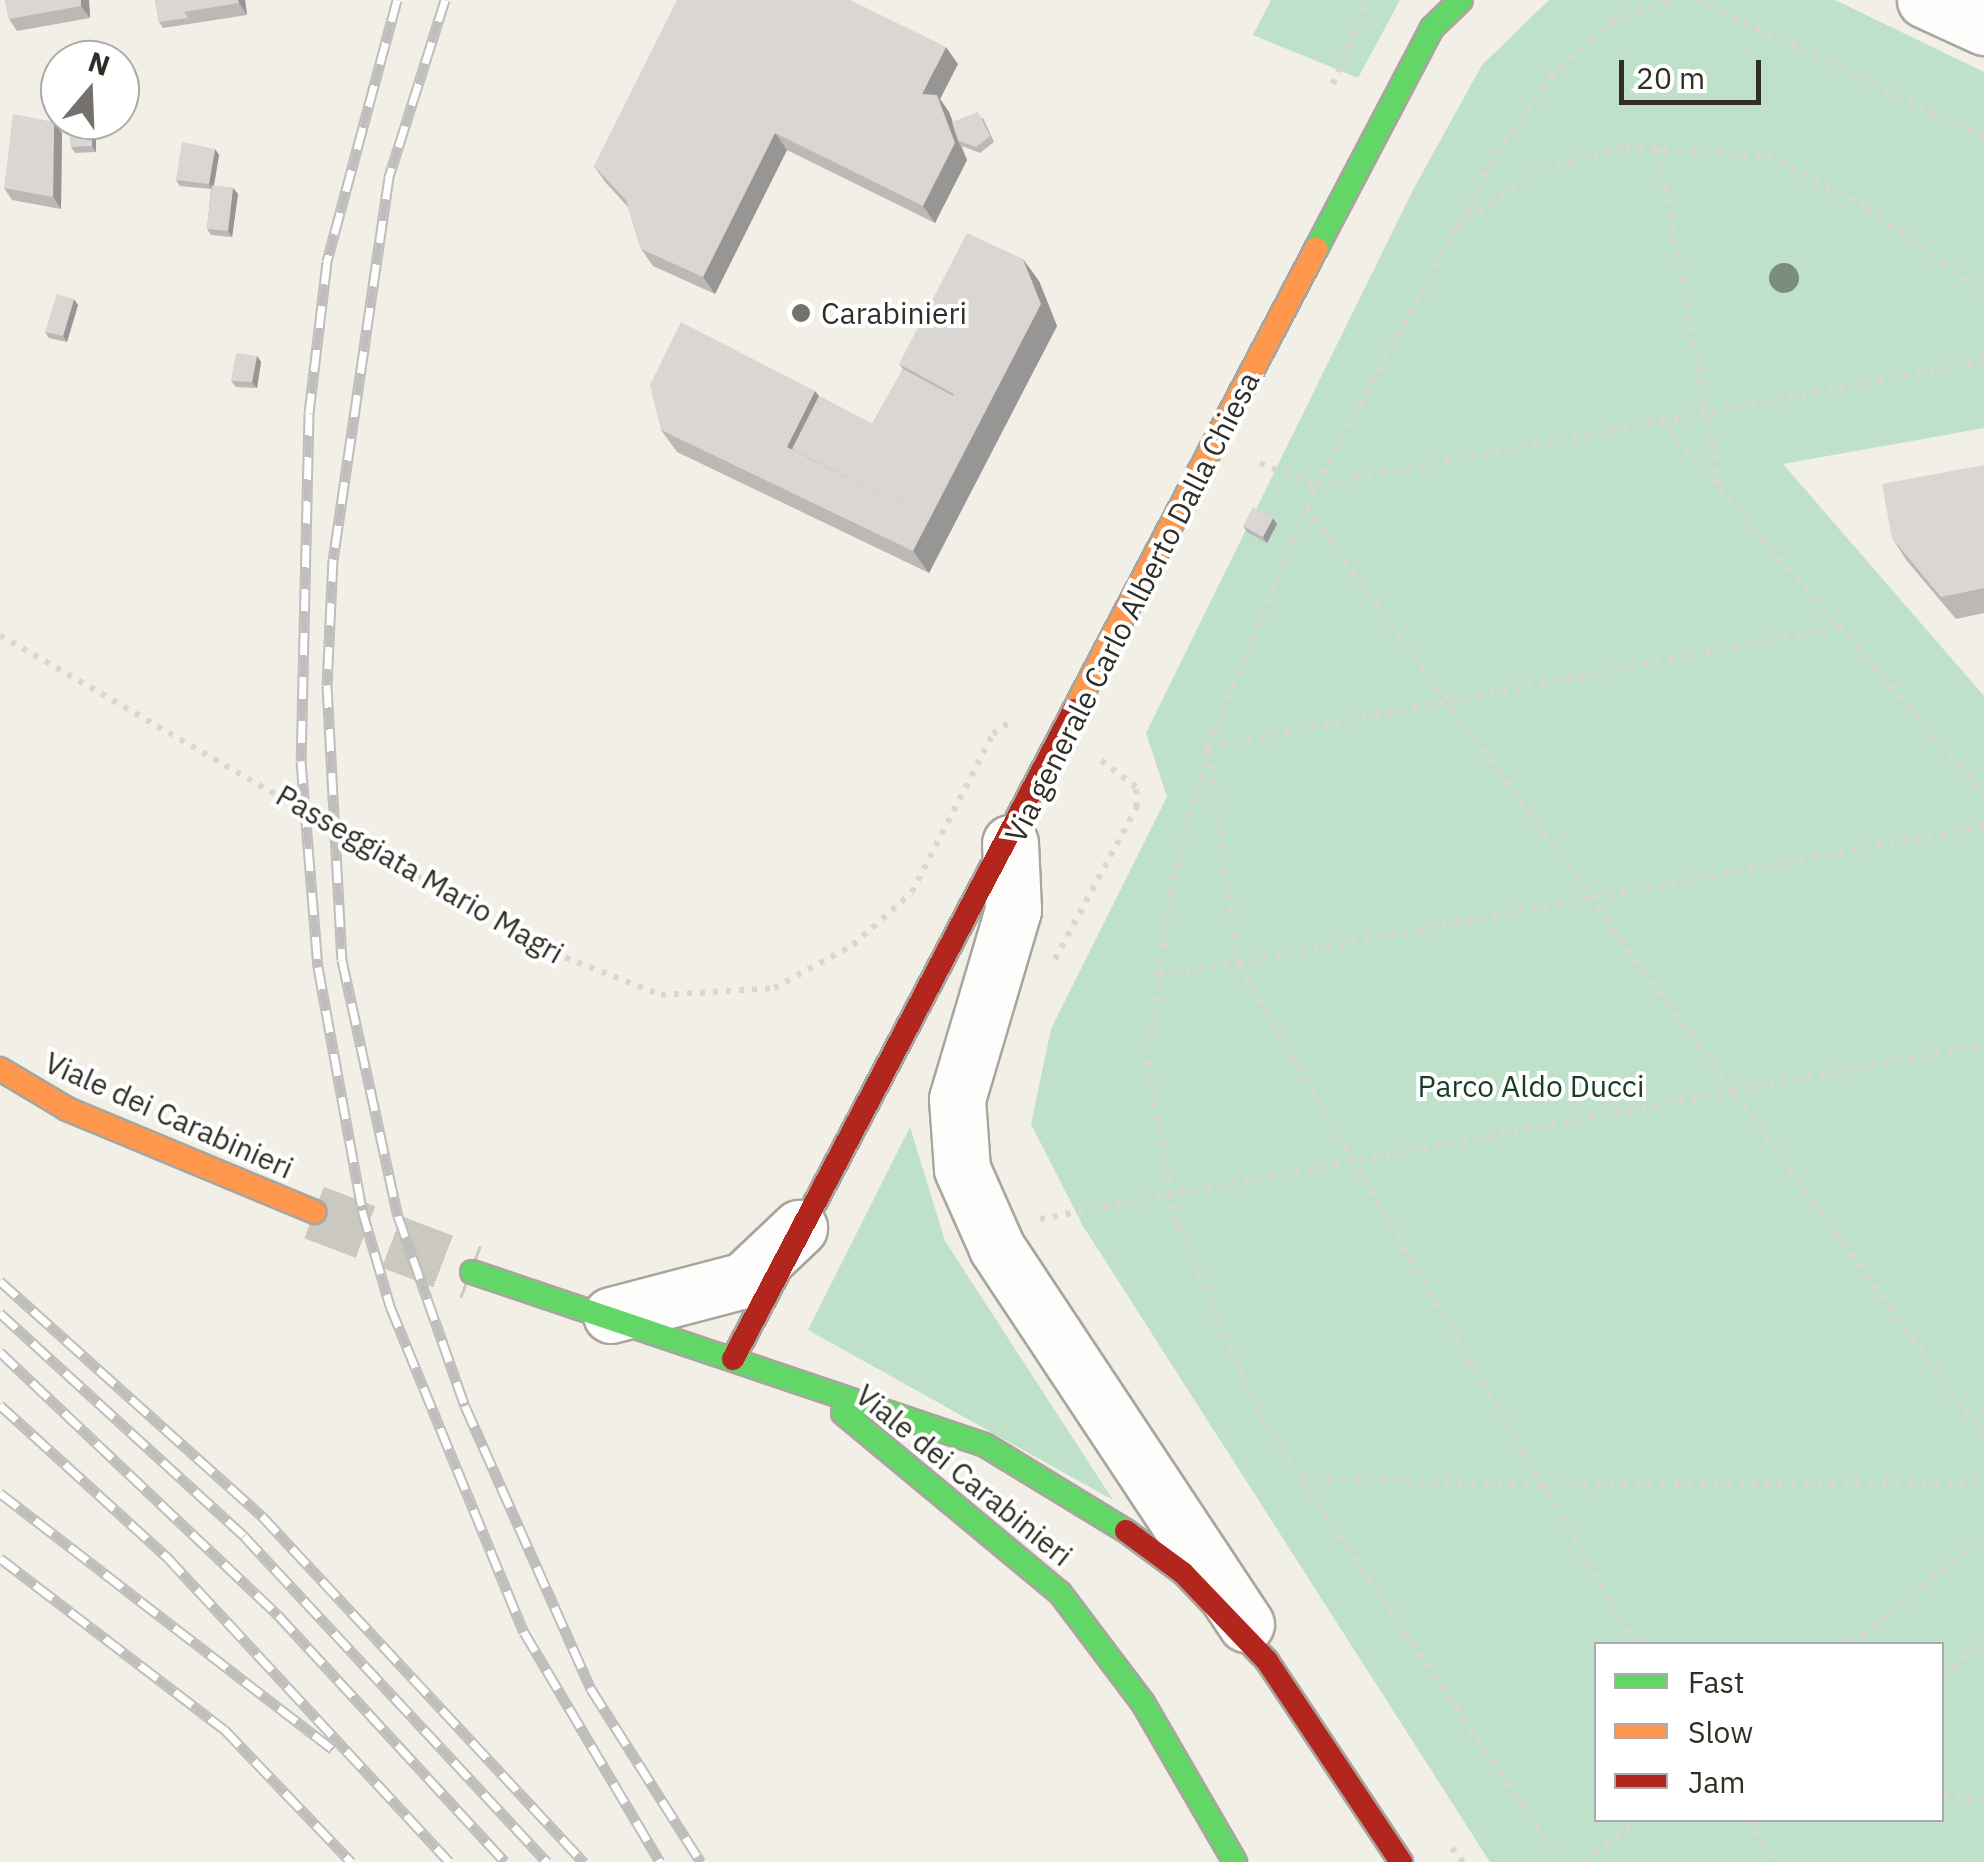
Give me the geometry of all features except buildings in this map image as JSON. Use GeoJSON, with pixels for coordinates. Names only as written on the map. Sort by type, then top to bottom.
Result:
{"type":"FeatureCollection","features":[{"type":"Feature","properties":{"kind":"main road","name":"Via generale Carlo Alberto Dalla Chiesa"},"geometry":{"type":"LineString","coordinates":[[733,1359],[1010,843],[1432,28],[1461,0]]}},
{"type":"Feature","properties":{"kind":"main road","name":"Viale dei Carabinieri"},"geometry":{"type":"LineString","coordinates":[[0,1070],[67,1109],[314,1212]]}},
{"type":"Feature","properties":{"kind":"main road","name":"Viale dei Carabinieri"},"geometry":{"type":"LineString","coordinates":[[472,1272],[611,1315],[812,1391],[985,1445],[1079,1496],[1183,1573],[1267,1662],[1401,1862]]}},
{"type":"Feature","properties":{"kind":"main road","name":"Viale dei Carabinieri"},"geometry":{"type":"LineString","coordinates":[[812,1391],[888,1443],[1060,1593],[1143,1703],[1235,1862]]}},
{"type":"Feature","properties":{"kind":"street"},"geometry":{"type":"LineString","coordinates":[[1924,0],[1984,27]]}},
{"type":"Feature","properties":{"kind":"street"},"geometry":{"type":"LineString","coordinates":[[1010,843],[1013,910],[957,1099],[962,1169],[997,1248],[1267,1662]]}},
{"type":"Feature","properties":{"kind":"street","name":"Via generale Carlo Alberto Dalla Chiesa"},"geometry":{"type":"LineString","coordinates":[[611,1315],[744,1280],[808,1219]]}},
{"type":"Feature","properties":{"kind":"path"},"geometry":{"type":"LineString","coordinates":[[1333,84],[1368,0]]}},
{"type":"Feature","properties":{"kind":"path"},"geometry":{"type":"LineString","coordinates":[[1560,1862],[1262,1422],[1171,1197],[1148,1065],[1160,977],[1208,747],[1316,485],[1456,227],[1551,76],[1613,20],[1671,0]]}},
{"type":"Feature","properties":{"kind":"path"},"geometry":{"type":"LineString","coordinates":[[1697,0],[1984,137]]}},
{"type":"Feature","properties":{"kind":"path"},"geometry":{"type":"LineString","coordinates":[[1456,227],[1542,169],[1625,147],[1768,156],[1868,208],[1984,294]]}},
{"type":"Feature","properties":{"kind":"path"},"geometry":{"type":"LineString","coordinates":[[1658,148],[1721,490]]}},
{"type":"Feature","properties":{"kind":"path"},"geometry":{"type":"LineString","coordinates":[[1259,463],[1316,485],[1984,361]]}},
{"type":"Feature","properties":{"kind":"path"},"geometry":{"type":"LineString","coordinates":[[1659,419],[1984,794]]}},
{"type":"Feature","properties":{"kind":"path"},"geometry":{"type":"LineString","coordinates":[[1306,508],[1984,1436]]}},
{"type":"Feature","properties":{"kind":"path"},"geometry":{"type":"LineString","coordinates":[[1208,747],[1840,628]]}},
{"type":"Feature","properties":{"kind":"path","name":"Passeggiata Mario Magri"},"geometry":{"type":"LineString","coordinates":[[0,635],[541,948],[661,995],[774,988],[853,946],[912,892],[993,734],[1022,722]]}},
{"type":"Feature","properties":{"kind":"path"},"geometry":{"type":"LineString","coordinates":[[1208,747],[1238,962],[1361,1165],[1633,1642]]}},
{"type":"Feature","properties":{"kind":"path"},"geometry":{"type":"LineString","coordinates":[[1052,964],[1137,806],[1136,787],[1103,760]]}},
{"type":"Feature","properties":{"kind":"path"},"geometry":{"type":"LineString","coordinates":[[1160,977],[1984,826]]}},
{"type":"Feature","properties":{"kind":"path"},"geometry":{"type":"LineString","coordinates":[[1034,1220],[1361,1165],[1984,1045]]}},
{"type":"Feature","properties":{"kind":"path"},"geometry":{"type":"LineString","coordinates":[[1025,1206],[1043,1234]]}},
{"type":"Feature","properties":{"kind":"path"},"geometry":{"type":"LineString","coordinates":[[1300,1478],[1544,1486],[1984,1482]]}},
{"type":"Feature","properties":{"kind":"path"},"geometry":{"type":"LineString","coordinates":[[1852,1642],[1984,1535]]}},
{"type":"Feature","properties":{"kind":"path"},"geometry":{"type":"LineString","coordinates":[[1944,1674],[1984,1641]]}},
{"type":"Feature","properties":{"kind":"path"},"geometry":{"type":"LineString","coordinates":[[1944,1796],[1984,1799]]}},
{"type":"Feature","properties":{"kind":"path"},"geometry":{"type":"LineString","coordinates":[[1585,1862],[1635,1822]]}},
{"type":"Feature","properties":{"kind":"path"},"geometry":{"type":"LineString","coordinates":[[1750,1822],[1773,1862]]}},
{"type":"Feature","properties":{"kind":"path"},"geometry":{"type":"LineString","coordinates":[[1440,1830],[1462,1862]]}},
{"type":"Feature","properties":{"kind":"green space"},"geometry":{"type":"Polygon","coordinates":[[[1271,0],[1400,0],[1358,78],[1253,35],[1271,0]]]}},
{"type":"Feature","properties":{"kind":"green space","name":"Parco Aldo Ducci"},"geometry":{"type":"Polygon","coordinates":[[[1549,0],[1835,0],[1984,72],[1984,428],[1783,464],[1984,696],[1984,1862],[1490,1862],[1083,1226],[1031,1124],[1051,1029],[1167,797],[1146,733],[1414,188],[1482,65],[1549,0]]]}},
{"type":"Feature","properties":{"kind":"green space"},"geometry":{"type":"Polygon","coordinates":[[[910,1127],[945,1241],[1113,1500],[808,1330],[910,1127]]]}},
{"type":"Feature","properties":{"kind":"tunnel"},"geometry":{"type":"LineString","coordinates":[[314,1212],[472,1272]]}},
{"type":"Feature","properties":{"kind":"railway"},"geometry":{"type":"LineString","coordinates":[[397,0],[327,262],[309,413],[301,761],[318,967],[362,1210],[390,1306],[524,1632],[660,1862]]}},
{"type":"Feature","properties":{"kind":"railway"},"geometry":{"type":"LineString","coordinates":[[445,0],[389,177],[333,559],[327,685],[342,960],[398,1216],[465,1406],[591,1689],[701,1862]]}},
{"type":"Feature","properties":{"kind":"railway"},"geometry":{"type":"LineString","coordinates":[[0,1281],[262,1516],[584,1862]]}},
{"type":"Feature","properties":{"kind":"railway"},"geometry":{"type":"LineString","coordinates":[[0,1313],[244,1536],[547,1862]]}},
{"type":"Feature","properties":{"kind":"railway"},"geometry":{"type":"LineString","coordinates":[[0,1352],[278,1615],[505,1862]]}},
{"type":"Feature","properties":{"kind":"railway"},"geometry":{"type":"LineString","coordinates":[[0,1405],[167,1557],[449,1862]]}},
{"type":"Feature","properties":{"kind":"railway"},"geometry":{"type":"LineString","coordinates":[[0,1493],[333,1749]]}},
{"type":"Feature","properties":{"kind":"railway"},"geometry":{"type":"LineString","coordinates":[[0,1558],[224,1729],[351,1862]]}},
{"type":"Feature","properties":{"kind":"traffic: fast"},"geometry":{"type":"LineString","coordinates":[[1316,249],[1432,28],[1461,0]]}},
{"type":"Feature","properties":{"kind":"traffic: fast"},"geometry":{"type":"LineString","coordinates":[[472,1272],[985,1445],[1126,1531]]}},
{"type":"Feature","properties":{"kind":"traffic: fast"},"geometry":{"type":"LineString","coordinates":[[843,1413],[1060,1593],[1143,1703],[1235,1862]]}},
{"type":"Feature","properties":{"kind":"traffic: slow"},"geometry":{"type":"LineString","coordinates":[[1074,710],[1316,249]]}},
{"type":"Feature","properties":{"kind":"traffic: slow"},"geometry":{"type":"LineString","coordinates":[[0,1069],[67,1109],[314,1212]]}},
{"type":"Feature","properties":{"kind":"traffic: jam"},"geometry":{"type":"LineString","coordinates":[[733,1359],[1074,710]]}},
{"type":"Feature","properties":{"kind":"traffic: jam"},"geometry":{"type":"LineString","coordinates":[[1126,1531],[1183,1573],[1267,1661],[1401,1862]]}},
{"type":"Feature","properties":{"kind":"place","name":"Carabinieri"},"geometry":{"type":"Point","coordinates":[801,313]}}]}
